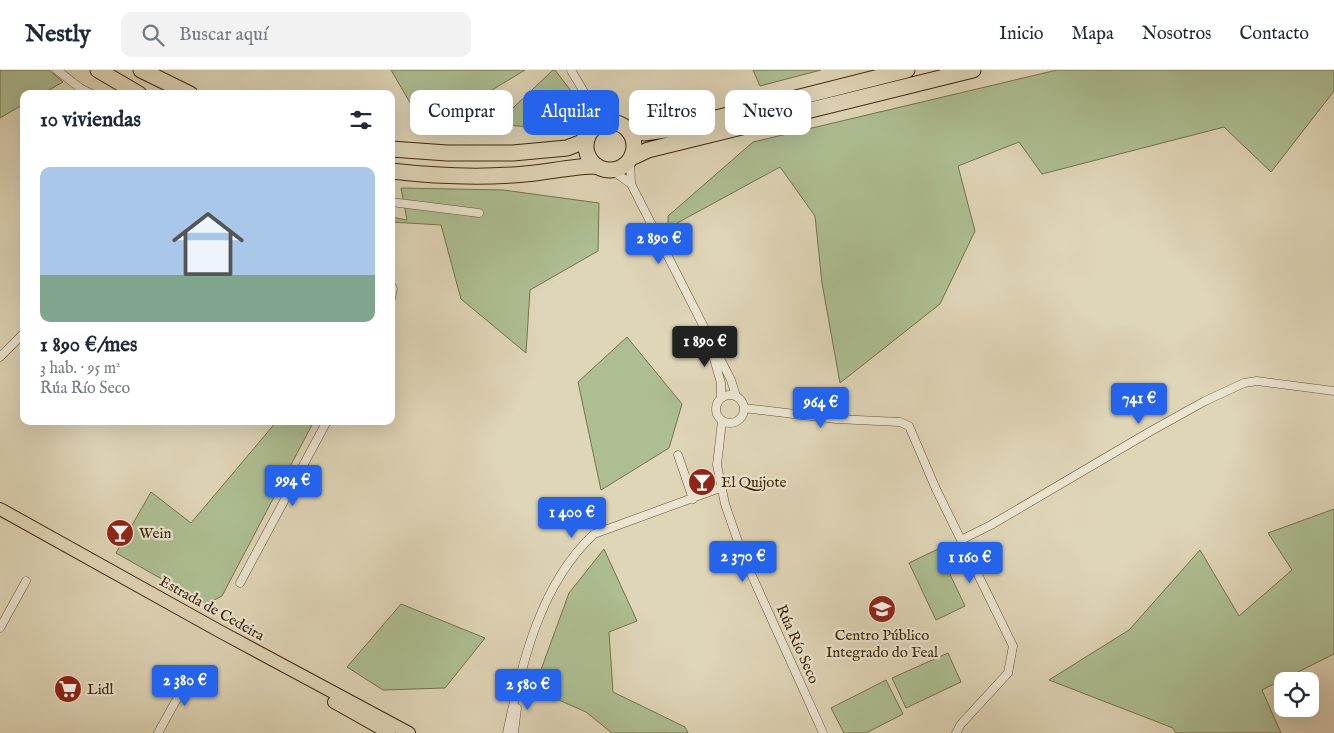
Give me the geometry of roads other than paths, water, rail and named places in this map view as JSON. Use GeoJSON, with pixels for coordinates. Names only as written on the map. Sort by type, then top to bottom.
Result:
{"type":"FeatureCollection","features":[{"type":"Feature","properties":{"kind":"highway"},"geometry":{"type":"LineString","coordinates":[[98,70],[132,90]]}},
{"type":"Feature","properties":{"kind":"highway"},"geometry":{"type":"LineString","coordinates":[[141,70],[182,90]]}},
{"type":"Feature","properties":{"kind":"highway"},"geometry":{"type":"LineString","coordinates":[[619,124],[628,130],[644,133],[672,128],[908,70]]}},
{"type":"Feature","properties":{"kind":"highway"},"geometry":{"type":"LineString","coordinates":[[590,135],[586,150],[592,162],[604,170],[612,170],[625,165],[630,159],[648,150],[973,70]]}},
{"type":"Feature","properties":{"kind":"highway"},"geometry":{"type":"LineString","coordinates":[[628,130],[634,144],[630,159]]}},
{"type":"Feature","properties":{"kind":"highway"},"geometry":{"type":"LineString","coordinates":[[395,149],[447,153],[513,153],[567,148],[580,143],[588,135]]}},
{"type":"Feature","properties":{"kind":"highway"},"geometry":{"type":"LineString","coordinates":[[395,171],[419,174],[474,176],[525,174],[597,166]]}},
{"type":"Feature","properties":{"kind":"main road","name":"Estrada de Cedeira"},"geometry":{"type":"LineString","coordinates":[[0,509],[221,632],[409,733]]}},
{"type":"Feature","properties":{"kind":"main road","name":"Estrada de Cedeira"},"geometry":{"type":"LineString","coordinates":[[0,515],[389,733]]}},
{"type":"Feature","properties":{"kind":"street"},"geometry":{"type":"LineString","coordinates":[[57,70],[84,90]]}},
{"type":"Feature","properties":{"kind":"street"},"geometry":{"type":"LineString","coordinates":[[571,70],[582,90]]}},
{"type":"Feature","properties":{"kind":"street"},"geometry":{"type":"LineString","coordinates":[[630,159],[631,184],[731,380],[736,396]]}},
{"type":"Feature","properties":{"kind":"street"},"geometry":{"type":"LineString","coordinates":[[612,170],[631,184]]}},
{"type":"Feature","properties":{"kind":"street"},"geometry":{"type":"LineString","coordinates":[[395,202],[479,213]]}},
{"type":"Feature","properties":{"kind":"street"},"geometry":{"type":"LineString","coordinates":[[707,335],[721,383],[721,398],[716,408],[717,415],[722,421],[731,423],[742,417],[744,408],[742,401],[736,396],[730,395],[721,398]]}},
{"type":"Feature","properties":{"kind":"street"},"geometry":{"type":"LineString","coordinates":[[0,357],[20,337]]}},
{"type":"Feature","properties":{"kind":"street"},"geometry":{"type":"LineString","coordinates":[[960,540],[999,520],[1205,401],[1244,383],[1257,381],[1334,390]]}},
{"type":"Feature","properties":{"kind":"street"},"geometry":{"type":"LineString","coordinates":[[744,408],[836,419],[900,422],[909,426],[960,540],[1013,646],[1008,673],[961,724],[956,733]]}},
{"type":"Feature","properties":{"kind":"street","name":"Rúa Río Seco"},"geometry":{"type":"LineString","coordinates":[[722,421],[717,465],[720,488],[743,556],[823,733]]}},
{"type":"Feature","properties":{"kind":"street"},"geometry":{"type":"LineString","coordinates":[[240,583],[324,425]]}},
{"type":"Feature","properties":{"kind":"street"},"geometry":{"type":"LineString","coordinates":[[678,455],[692,499]]}},
{"type":"Feature","properties":{"kind":"street"},"geometry":{"type":"LineString","coordinates":[[507,733],[518,686],[538,617],[569,561],[581,546],[594,534],[720,488]]}},
{"type":"Feature","properties":{"kind":"street"},"geometry":{"type":"LineString","coordinates":[[0,628],[26,581]]}},
{"type":"Feature","properties":{"kind":"street"},"geometry":{"type":"LineString","coordinates":[[158,733],[193,670]]}},
{"type":"Feature","properties":{"kind":"street"},"geometry":{"type":"LineString","coordinates":[[514,733],[518,686]]}},
{"type":"Feature","properties":{"kind":"place","name":"El Quijote"},"geometry":{"type":"Point","coordinates":[702,482]}},
{"type":"Feature","properties":{"kind":"place","name":"Wein"},"geometry":{"type":"Point","coordinates":[120,533]}},
{"type":"Feature","properties":{"kind":"place","name":"Centro Público Integrado do Feal"},"geometry":{"type":"Point","coordinates":[882,609]}},
{"type":"Feature","properties":{"kind":"place","name":"Lidl"},"geometry":{"type":"Point","coordinates":[68,689]}}]}
